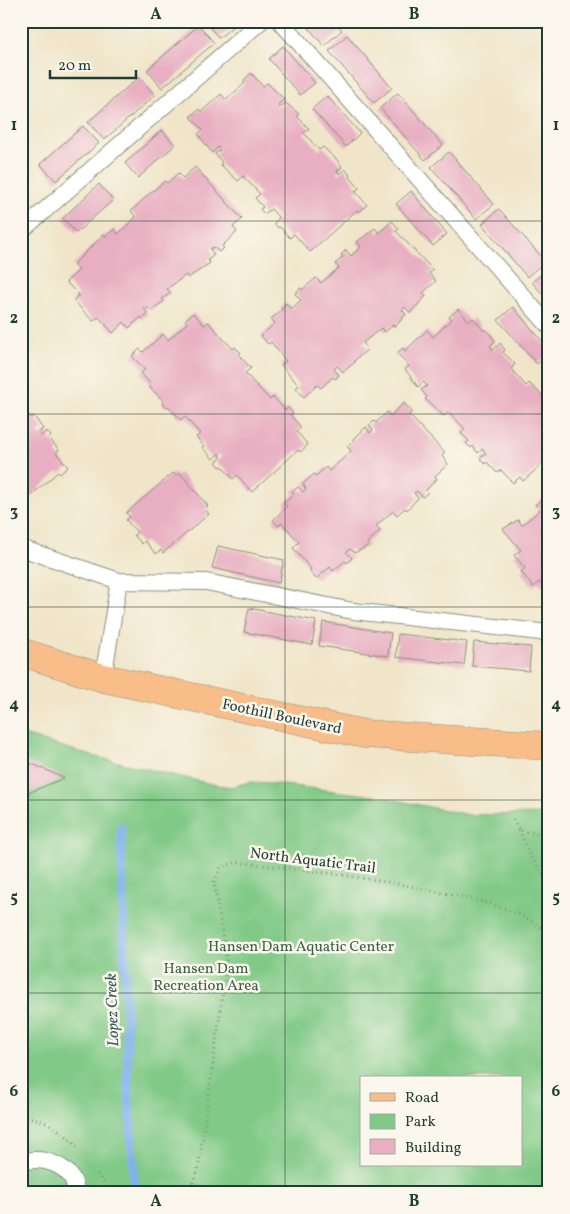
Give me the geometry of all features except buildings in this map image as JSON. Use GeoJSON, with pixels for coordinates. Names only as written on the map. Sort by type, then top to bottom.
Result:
{"type":"FeatureCollection","features":[{"type":"Feature","properties":{"kind":"main road","name":"Foothill Boulevard"},"geometry":{"type":"LineString","coordinates":[[21,652],[103,678],[364,734],[549,746]]}},
{"type":"Feature","properties":{"kind":"lane"},"geometry":{"type":"LineString","coordinates":[[21,231],[261,21]]}},
{"type":"Feature","properties":{"kind":"lane"},"geometry":{"type":"LineString","coordinates":[[280,21],[549,326]]}},
{"type":"Feature","properties":{"kind":"lane"},"geometry":{"type":"LineString","coordinates":[[21,548],[119,581],[206,582],[353,611],[549,633]]}},
{"type":"Feature","properties":{"kind":"lane"},"geometry":{"type":"LineString","coordinates":[[103,678],[119,581]]}},
{"type":"Feature","properties":{"kind":"lane"},"geometry":{"type":"LineString","coordinates":[[21,1162],[46,1160],[61,1167],[73,1185],[85,1193]]}},
{"type":"Feature","properties":{"kind":"path"},"geometry":{"type":"LineString","coordinates":[[513,819],[531,858],[549,882]]}},
{"type":"Feature","properties":{"kind":"path"},"geometry":{"type":"LineString","coordinates":[[519,830],[549,836]]}},
{"type":"Feature","properties":{"kind":"path","name":"North Aquatic Trail"},"geometry":{"type":"LineString","coordinates":[[182,1193],[192,1185],[198,1170],[227,964],[214,882],[221,867],[238,862],[370,878],[488,902],[534,922],[549,934]]}},
{"type":"Feature","properties":{"kind":"green space","name":"Hansen Dam Aquatic Center"},"geometry":{"type":"Polygon","coordinates":[[[21,734],[92,756],[211,784],[231,787],[249,782],[267,783],[375,796],[469,815],[549,814],[549,1193],[21,1193],[21,734]]]}},
{"type":"Feature","properties":{"kind":"waterway","name":"Lopez Creek"},"geometry":{"type":"LineString","coordinates":[[121,827],[128,1080],[135,1193]]}},
{"type":"Feature","properties":{"kind":"park label","name":"Hansen Dam Recreation Area"},"geometry":{"type":"Point","coordinates":[206,976]}}]}
